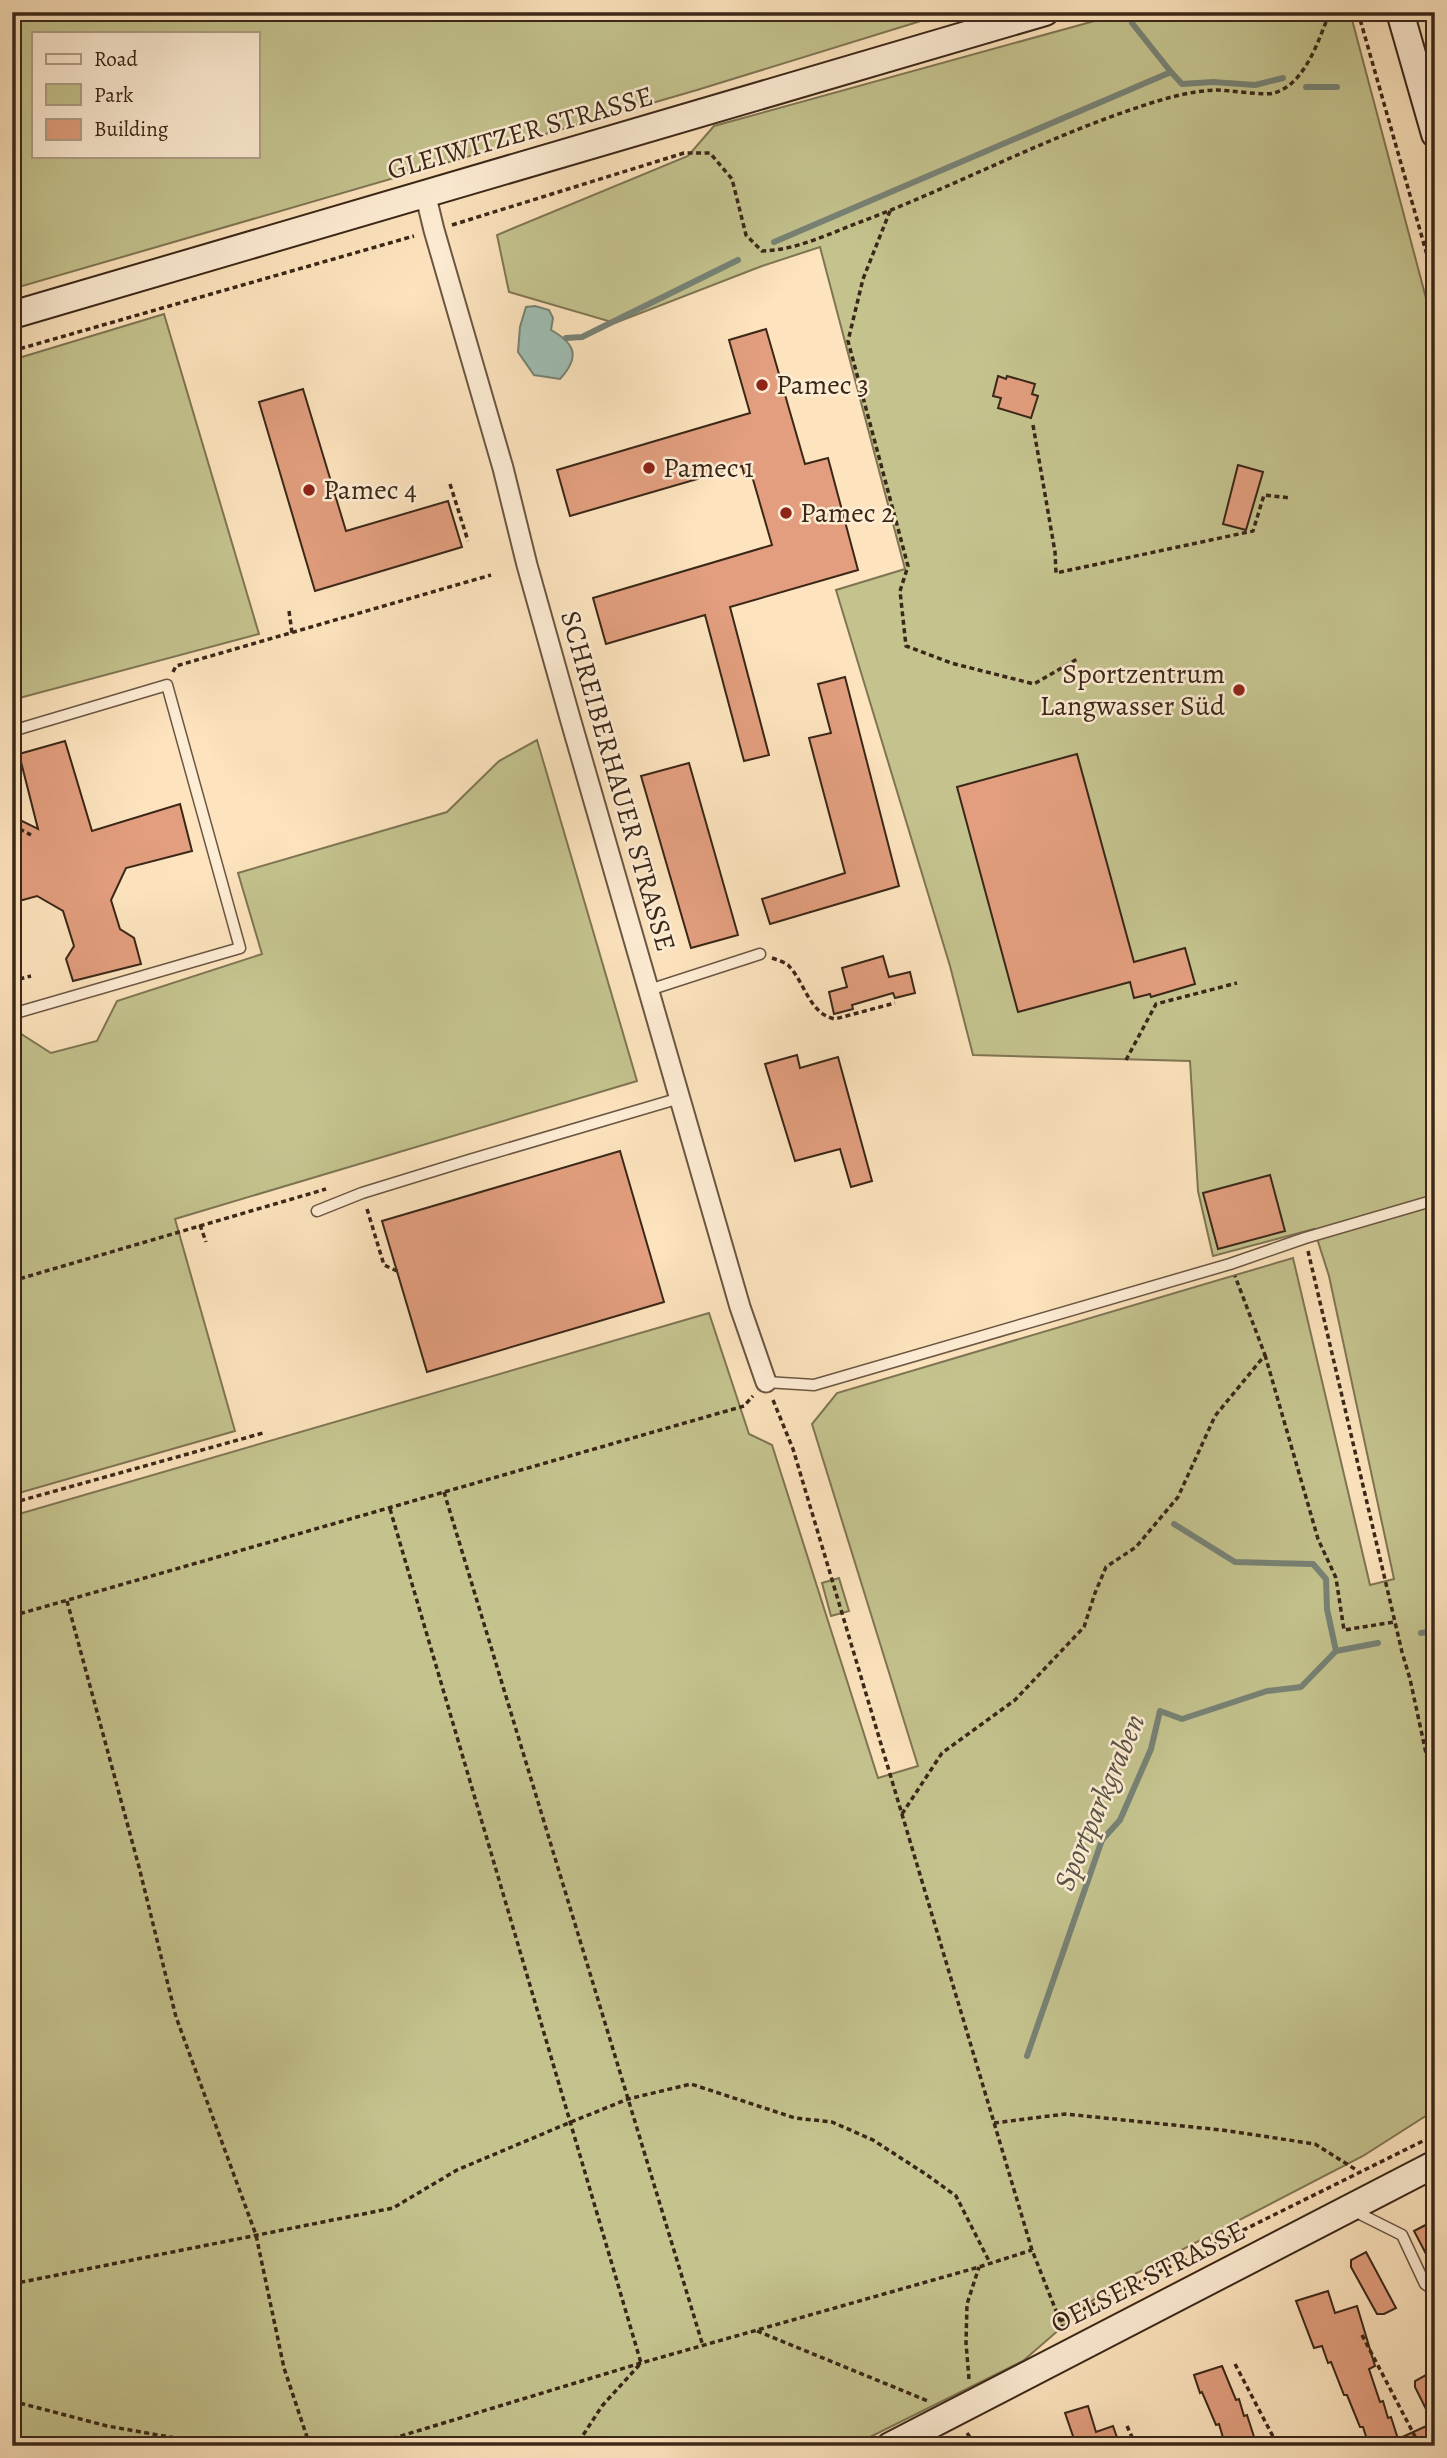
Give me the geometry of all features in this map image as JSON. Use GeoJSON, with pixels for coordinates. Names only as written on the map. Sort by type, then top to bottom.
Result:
{"type":"FeatureCollection","features":[{"type":"Feature","properties":{"kind":"main road","name":"GLEIWITZER STRASSE"},"geometry":{"type":"LineString","coordinates":[[12,315],[1045,12]]}},
{"type":"Feature","properties":{"kind":"main road"},"geometry":{"type":"LineString","coordinates":[[1400,12],[1435,134]]}},
{"type":"Feature","properties":{"kind":"main road","name":"OELSER STRASSE"},"geometry":{"type":"LineString","coordinates":[[890,2446],[1435,2164]]}},
{"type":"Feature","properties":{"kind":"street","name":"SCHREIBERHAUER STRASSE"},"geometry":{"type":"LineString","coordinates":[[425,193],[503,468],[527,565],[740,1307],[766,1382]]}},
{"type":"Feature","properties":{"kind":"lane"},"geometry":{"type":"LineString","coordinates":[[12,731],[167,685],[240,948],[12,1014]]}},
{"type":"Feature","properties":{"kind":"lane"},"geometry":{"type":"LineString","coordinates":[[649,990],[760,954]]}},
{"type":"Feature","properties":{"kind":"lane"},"geometry":{"type":"LineString","coordinates":[[317,1211],[362,1193],[680,1098]]}},
{"type":"Feature","properties":{"kind":"lane"},"geometry":{"type":"LineString","coordinates":[[766,1382],[814,1385],[1230,1264],[1305,1238],[1435,1200]]}},
{"type":"Feature","properties":{"kind":"lane"},"geometry":{"type":"LineString","coordinates":[[1357,2205],[1362,2215],[1402,2235],[1425,2284],[1435,2291]]}},
{"type":"Feature","properties":{"kind":"path"},"geometry":{"type":"LineString","coordinates":[[12,351],[434,230],[684,153],[710,153],[732,179],[746,235],[762,251],[786,250],[890,211],[1061,135],[1135,108],[1176,96],[1213,90],[1273,93],[1290,84],[1304,68],[1331,12]]}},
{"type":"Feature","properties":{"kind":"path"},"geometry":{"type":"LineString","coordinates":[[1358,12],[1435,283]]}},
{"type":"Feature","properties":{"kind":"path"},"geometry":{"type":"LineString","coordinates":[[890,211],[863,279],[848,341],[908,566],[900,591],[906,646],[951,663],[1034,684],[1079,658]]}},
{"type":"Feature","properties":{"kind":"path"},"geometry":{"type":"LineString","coordinates":[[1033,425],[1056,573],[1253,531],[1264,495],[1291,498]]}},
{"type":"Feature","properties":{"kind":"path"},"geometry":{"type":"LineString","coordinates":[[450,484],[468,541]]}},
{"type":"Feature","properties":{"kind":"path"},"geometry":{"type":"LineString","coordinates":[[167,685],[176,666],[491,575]]}},
{"type":"Feature","properties":{"kind":"path"},"geometry":{"type":"LineString","coordinates":[[289,611],[292,633]]}},
{"type":"Feature","properties":{"kind":"path"},"geometry":{"type":"LineString","coordinates":[[12,825],[31,835]]}},
{"type":"Feature","properties":{"kind":"path"},"geometry":{"type":"LineString","coordinates":[[760,954],[786,963],[816,1008],[828,1018],[835,1019],[895,1003]]}},
{"type":"Feature","properties":{"kind":"path"},"geometry":{"type":"LineString","coordinates":[[12,977],[16,980],[32,976]]}},
{"type":"Feature","properties":{"kind":"path"},"geometry":{"type":"LineString","coordinates":[[1126,1060],[1156,1004],[1237,983]]}},
{"type":"Feature","properties":{"kind":"path"},"geometry":{"type":"LineString","coordinates":[[12,1281],[200,1225],[206,1242]]}},
{"type":"Feature","properties":{"kind":"path"},"geometry":{"type":"LineString","coordinates":[[1305,1238],[1435,1795]]}},
{"type":"Feature","properties":{"kind":"path"},"geometry":{"type":"LineString","coordinates":[[1230,1264],[1265,1355],[1318,1539],[1336,1578],[1344,1630],[1395,1622]]}},
{"type":"Feature","properties":{"kind":"path"},"geometry":{"type":"LineString","coordinates":[[902,1814],[943,1753],[1015,1699],[1084,1627],[1107,1567],[1136,1548],[1178,1497],[1215,1416],[1265,1355]]}},
{"type":"Feature","properties":{"kind":"path"},"geometry":{"type":"LineString","coordinates":[[12,1616],[744,1406],[766,1382],[793,1449],[1032,2250],[1073,2352]]}},
{"type":"Feature","properties":{"kind":"path"},"geometry":{"type":"LineString","coordinates":[[12,1503],[263,1433]]}},
{"type":"Feature","properties":{"kind":"path"},"geometry":{"type":"LineString","coordinates":[[444,1492],[703,2347]]}},
{"type":"Feature","properties":{"kind":"path"},"geometry":{"type":"LineString","coordinates":[[390,1509],[641,2363]]}},
{"type":"Feature","properties":{"kind":"path"},"geometry":{"type":"LineString","coordinates":[[67,1601],[139,1867],[176,2017],[256,2235],[284,2368],[310,2446]]}},
{"type":"Feature","properties":{"kind":"path"},"geometry":{"type":"LineString","coordinates":[[12,2284],[393,2208],[457,2169],[628,2099],[691,2084],[795,2118],[832,2122],[873,2140],[956,2196],[990,2263]]}},
{"type":"Feature","properties":{"kind":"path"},"geometry":{"type":"LineString","coordinates":[[994,2123],[1065,2114],[1222,2130],[1315,2144],[1358,2171]]}},
{"type":"Feature","properties":{"kind":"path"},"geometry":{"type":"LineString","coordinates":[[1060,2321],[1435,2135]]}},
{"type":"Feature","properties":{"kind":"path"},"geometry":{"type":"LineString","coordinates":[[368,2446],[641,2363],[1032,2250]]}},
{"type":"Feature","properties":{"kind":"path"},"geometry":{"type":"LineString","coordinates":[[755,2331],[955,2412],[969,2385],[967,2304],[979,2267]]}},
{"type":"Feature","properties":{"kind":"path"},"geometry":{"type":"LineString","coordinates":[[1362,2334],[1420,2446]]}},
{"type":"Feature","properties":{"kind":"path"},"geometry":{"type":"LineString","coordinates":[[576,2446],[602,2406],[641,2363]]}},
{"type":"Feature","properties":{"kind":"path"},"geometry":{"type":"LineString","coordinates":[[1235,2364],[1278,2446]]}},
{"type":"Feature","properties":{"kind":"path"},"geometry":{"type":"LineString","coordinates":[[12,2401],[107,2426],[221,2446]]}},
{"type":"Feature","properties":{"kind":"path"},"geometry":{"type":"LineString","coordinates":[[1126,2426],[1136,2446]]}},
{"type":"Feature","properties":{"kind":"green space"},"geometry":{"type":"Polygon","coordinates":[[[12,12],[950,12],[697,90],[12,289],[12,12]]]}},
{"type":"Feature","properties":{"kind":"green space"},"geometry":{"type":"Polygon","coordinates":[[[1127,12],[1350,12],[1435,332],[1435,2110],[1363,2156],[1106,2289],[1023,2361],[852,2446],[12,2446],[12,1516],[709,1313],[749,1434],[772,1445],[878,1778],[918,1766],[812,1424],[837,1393],[1293,1258],[1370,1585],[1394,1579],[1329,1276],[1314,1229],[1213,1256],[1198,1191],[1190,1061],[973,1055],[950,966],[836,590],[905,569],[820,247],[762,266],[615,323],[509,292],[497,235],[688,156],[714,126],[1127,12]]]}},
{"type":"Feature","properties":{"kind":"green space"},"geometry":{"type":"Polygon","coordinates":[[[164,314],[259,634],[12,700],[12,360],[164,314]]]}},
{"type":"Feature","properties":{"kind":"green space"},"geometry":{"type":"Polygon","coordinates":[[[537,740],[637,1081],[175,1219],[235,1431],[12,1495],[12,1032],[18,1032],[51,1053],[97,1041],[117,1001],[262,954],[238,873],[447,812],[499,761],[537,740]]]}},
{"type":"Feature","properties":{"kind":"green space"},"geometry":{"type":"Polygon","coordinates":[[[839,1578],[849,1611],[831,1616],[822,1583],[839,1578]]]}},
{"type":"Feature","properties":{"kind":"water"},"geometry":{"type":"Polygon","coordinates":[[[535,306],[549,310],[553,318],[551,330],[570,346],[573,358],[560,379],[534,375],[518,352],[520,327],[526,307],[535,306]]]}},
{"type":"Feature","properties":{"kind":"building"},"geometry":{"type":"Polygon","coordinates":[[[766,329],[805,464],[828,458],[858,570],[730,607],[769,755],[744,761],[705,615],[606,644],[593,598],[772,545],[752,476],[745,478],[742,466],[570,516],[557,470],[750,413],[729,340],[766,329]]]}},
{"type":"Feature","properties":{"kind":"building"},"geometry":{"type":"Polygon","coordinates":[[[998,376],[1035,384],[1032,394],[1038,396],[1031,418],[998,408],[1001,398],[993,396],[998,376]]]}},
{"type":"Feature","properties":{"kind":"building","name":"Pamec 4"},"geometry":{"type":"Polygon","coordinates":[[[303,389],[346,531],[448,501],[462,547],[315,591],[259,402],[303,389]]]}},
{"type":"Feature","properties":{"kind":"building"},"geometry":{"type":"Polygon","coordinates":[[[1238,465],[1263,472],[1246,530],[1223,524],[1238,465]]]}},
{"type":"Feature","properties":{"kind":"building"},"geometry":{"type":"Polygon","coordinates":[[[845,677],[899,886],[770,924],[762,899],[845,873],[809,738],[831,733],[818,684],[845,677]]]}},
{"type":"Feature","properties":{"kind":"building"},"geometry":{"type":"Polygon","coordinates":[[[65,741],[92,831],[180,804],[192,851],[126,868],[111,900],[120,929],[134,938],[141,964],[73,981],[66,959],[74,946],[63,911],[37,896],[12,903],[12,816],[38,829],[19,754],[65,741]]]}},
{"type":"Feature","properties":{"kind":"building"},"geometry":{"type":"Polygon","coordinates":[[[1077,754],[1134,962],[1185,948],[1195,984],[1151,997],[1150,994],[1134,998],[1130,982],[1018,1012],[957,787],[1077,754]]]}},
{"type":"Feature","properties":{"kind":"building"},"geometry":{"type":"Polygon","coordinates":[[[689,763],[738,935],[691,948],[641,776],[689,763]]]}},
{"type":"Feature","properties":{"kind":"building"},"geometry":{"type":"Polygon","coordinates":[[[883,956],[889,977],[910,972],[915,993],[895,998],[893,993],[852,1005],[853,1009],[834,1014],[829,992],[847,987],[842,968],[883,956]]]}},
{"type":"Feature","properties":{"kind":"building"},"geometry":{"type":"Polygon","coordinates":[[[797,1055],[800,1068],[838,1057],[872,1181],[851,1187],[840,1149],[795,1161],[765,1064],[797,1055]]]}},
{"type":"Feature","properties":{"kind":"building"},"geometry":{"type":"Polygon","coordinates":[[[620,1151],[664,1302],[427,1372],[382,1221],[620,1151]]]}},
{"type":"Feature","properties":{"kind":"building"},"geometry":{"type":"Polygon","coordinates":[[[1270,1175],[1285,1231],[1218,1249],[1203,1193],[1270,1175]]]}},
{"type":"Feature","properties":{"kind":"building"},"geometry":{"type":"Polygon","coordinates":[[[1435,2220],[1435,2271],[1414,2231],[1435,2220]]]}},
{"type":"Feature","properties":{"kind":"building"},"geometry":{"type":"Polygon","coordinates":[[[1366,2252],[1396,2308],[1384,2314],[1377,2314],[1351,2267],[1351,2260],[1366,2252]]]}},
{"type":"Feature","properties":{"kind":"building"},"geometry":{"type":"Polygon","coordinates":[[[1328,2291],[1335,2313],[1357,2306],[1375,2366],[1369,2369],[1380,2402],[1383,2401],[1388,2418],[1391,2417],[1398,2439],[1433,2423],[1415,2387],[1415,2381],[1435,2370],[1435,2442],[1428,2446],[1369,2446],[1363,2427],[1360,2427],[1347,2395],[1344,2395],[1331,2362],[1328,2363],[1322,2346],[1314,2348],[1296,2301],[1328,2291]]]}},
{"type":"Feature","properties":{"kind":"building"},"geometry":{"type":"Polygon","coordinates":[[[1222,2366],[1236,2400],[1239,2399],[1244,2416],[1247,2415],[1257,2446],[1228,2446],[1219,2424],[1216,2425],[1202,2392],[1200,2393],[1194,2375],[1222,2366]]]}},
{"type":"Feature","properties":{"kind":"building"},"geometry":{"type":"Polygon","coordinates":[[[1088,2406],[1096,2432],[1113,2426],[1120,2446],[1064,2446],[1064,2443],[1078,2438],[1074,2439],[1065,2413],[1088,2406]]]}},
{"type":"Feature","properties":{"kind":"waterway"},"geometry":{"type":"LineString","coordinates":[[1132,23],[1171,72]]}},
{"type":"Feature","properties":{"kind":"waterway"},"geometry":{"type":"LineString","coordinates":[[774,242],[1171,72],[1182,84],[1213,82],[1255,85],[1283,78]]}},
{"type":"Feature","properties":{"kind":"waterway"},"geometry":{"type":"LineString","coordinates":[[1306,87],[1337,87]]}},
{"type":"Feature","properties":{"kind":"waterway"},"geometry":{"type":"LineString","coordinates":[[566,338],[582,337],[738,260]]}},
{"type":"Feature","properties":{"kind":"waterway"},"geometry":{"type":"LineString","coordinates":[[1174,1524],[1235,1562],[1313,1564],[1326,1579],[1327,1609],[1336,1651]]}},
{"type":"Feature","properties":{"kind":"waterway","name":"Sportparkgraben"},"geometry":{"type":"LineString","coordinates":[[1421,1633],[1435,1631]]}},
{"type":"Feature","properties":{"kind":"waterway","name":"Sportparkgraben"},"geometry":{"type":"LineString","coordinates":[[1027,2056],[1102,1840],[1120,1820],[1151,1749],[1160,1711],[1182,1719],[1267,1691],[1301,1687],[1336,1651],[1378,1643]]}},
{"type":"Feature","properties":{"kind":"place","name":"Pamec 3"},"geometry":{"type":"Point","coordinates":[762,385]}},
{"type":"Feature","properties":{"kind":"place","name":"Pamec 1"},"geometry":{"type":"Point","coordinates":[649,468]}},
{"type":"Feature","properties":{"kind":"place","name":"Pamec 4"},"geometry":{"type":"Point","coordinates":[309,490]}},
{"type":"Feature","properties":{"kind":"place","name":"Pamec 2"},"geometry":{"type":"Point","coordinates":[786,513]}},
{"type":"Feature","properties":{"kind":"place","name":"Sportzentrum Langwasser Süd"},"geometry":{"type":"Point","coordinates":[1239,690]}}]}
